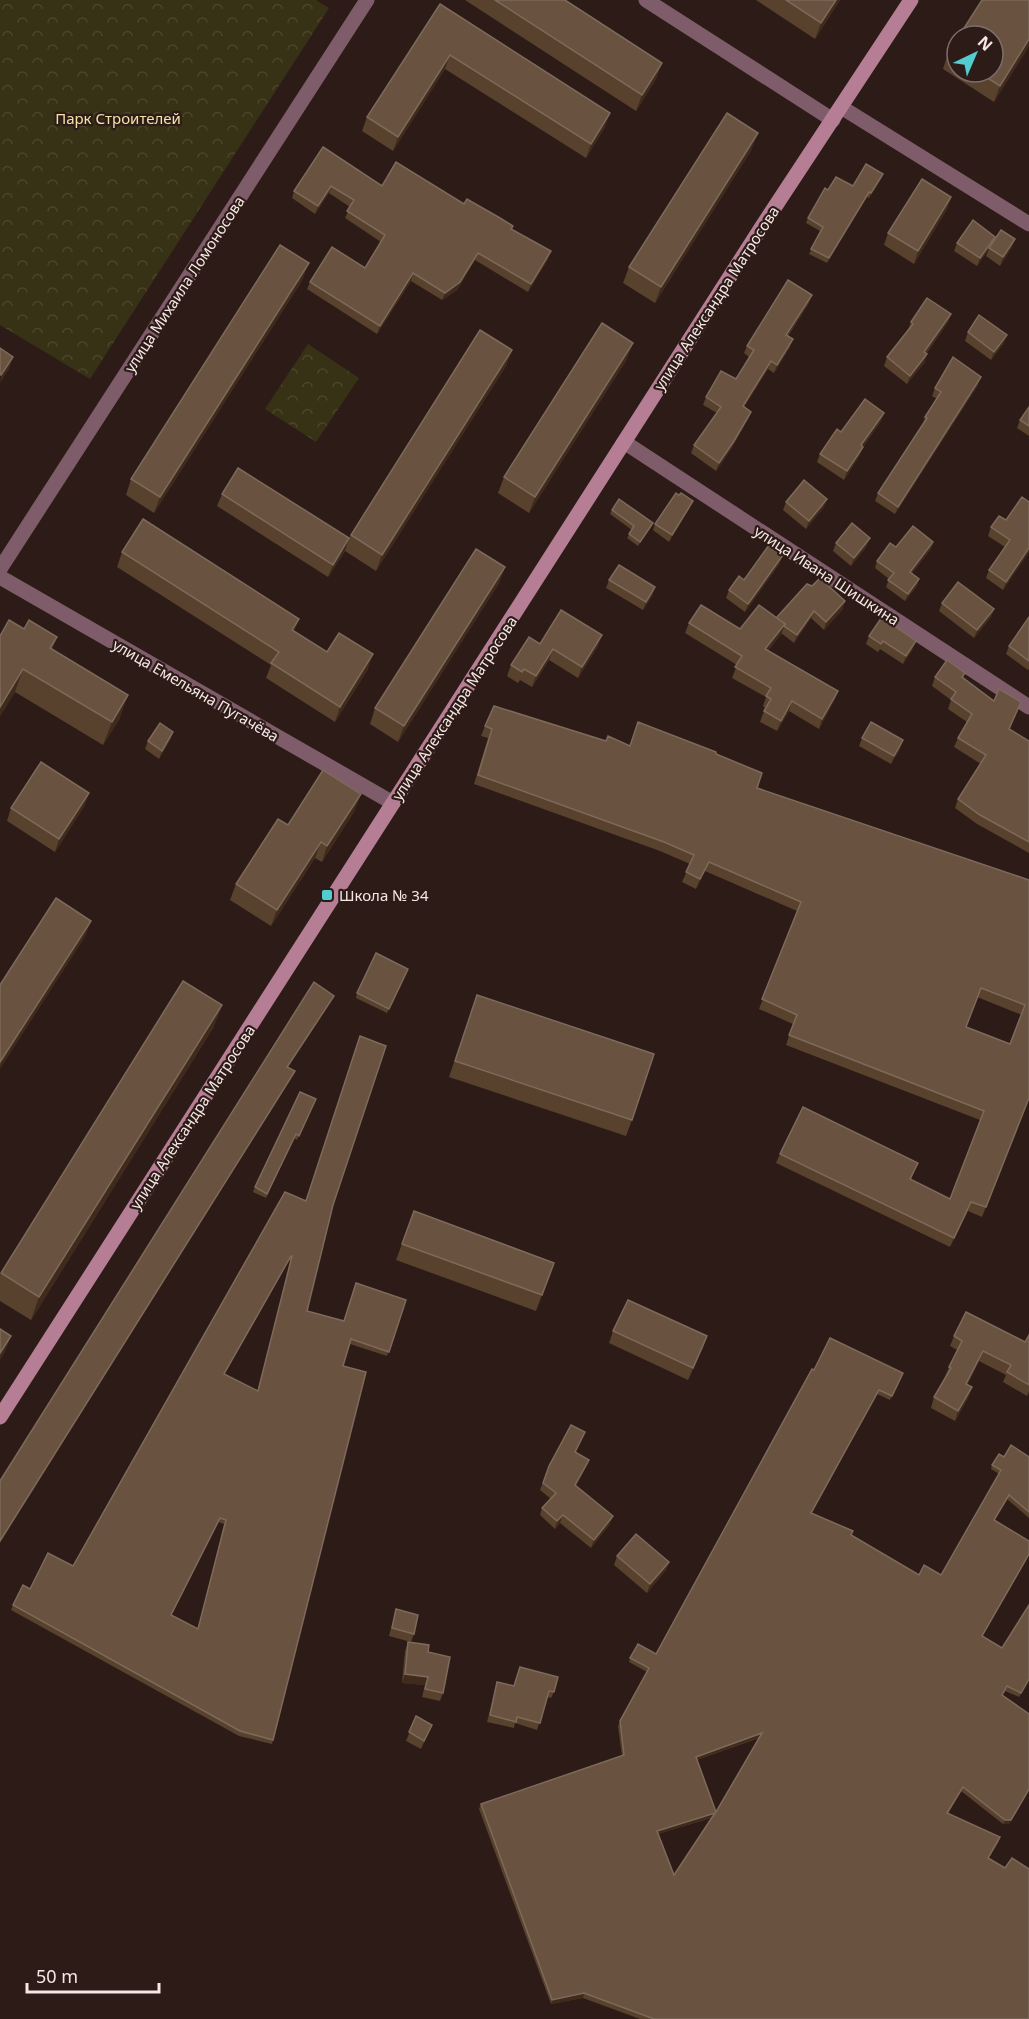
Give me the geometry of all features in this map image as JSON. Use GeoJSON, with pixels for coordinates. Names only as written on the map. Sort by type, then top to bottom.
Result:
{"type":"FeatureCollection","features":[{"type":"Feature","properties":{"kind":"street","name":"улица Михаила Ломоносова"},"geometry":{"type":"LineString","coordinates":[[0,569],[367,0]]}},
{"type":"Feature","properties":{"kind":"street"},"geometry":{"type":"LineString","coordinates":[[646,0],[837,114],[1029,224]]}},
{"type":"Feature","properties":{"kind":"street","name":"улица Александра Матросова"},"geometry":{"type":"LineString","coordinates":[[0,1417],[761,228],[911,0]]}},
{"type":"Feature","properties":{"kind":"street","name":"улица Ивана Шишкина"},"geometry":{"type":"LineString","coordinates":[[624,442],[1029,707]]}},
{"type":"Feature","properties":{"kind":"street","name":"улица Емельяна Пугачёва"},"geometry":{"type":"LineString","coordinates":[[0,576],[393,803]]}},
{"type":"Feature","properties":{"kind":"green space","name":"Парк Строителей"},"geometry":{"type":"Polygon","coordinates":[[[0,0],[316,0],[329,8],[90,379],[0,325],[0,0]]]}},
{"type":"Feature","properties":{"kind":"green space"},"geometry":{"type":"Polygon","coordinates":[[[308,344],[359,378],[316,442],[265,409],[308,344]]]}},
{"type":"Feature","properties":{"kind":"building"},"geometry":{"type":"Polygon","coordinates":[[[495,0],[565,0],[662,63],[642,95],[495,0]]]}},
{"type":"Feature","properties":{"kind":"building"},"geometry":{"type":"Polygon","coordinates":[[[786,0],[836,0],[821,23],[786,0]]]}},
{"type":"Feature","properties":{"kind":"building"},"geometry":{"type":"Polygon","coordinates":[[[982,0],[1029,0],[1029,39],[1005,78],[1005,24],[967,24],[982,0]]]}},
{"type":"Feature","properties":{"kind":"building"},"geometry":{"type":"Polygon","coordinates":[[[440,4],[610,113],[591,144],[450,55],[398,137],[367,117],[440,4]]]}},
{"type":"Feature","properties":{"kind":"building"},"geometry":{"type":"Polygon","coordinates":[[[727,113],[758,133],[661,287],[629,267],[727,113]]]}},
{"type":"Feature","properties":{"kind":"building"},"geometry":{"type":"Polygon","coordinates":[[[323,147],[382,186],[396,162],[464,204],[467,199],[513,226],[511,229],[551,251],[531,284],[478,253],[460,282],[445,293],[413,273],[380,326],[310,282],[332,247],[365,268],[385,235],[347,211],[354,200],[331,186],[318,206],[294,191],[323,147]]]}},
{"type":"Feature","properties":{"kind":"building"},"geometry":{"type":"Polygon","coordinates":[[[866,164],[883,174],[871,193],[869,192],[829,258],[811,249],[823,227],[808,218],[825,188],[828,190],[836,177],[853,186],[866,164]]]}},
{"type":"Feature","properties":{"kind":"building"},"geometry":{"type":"Polygon","coordinates":[[[922,179],[951,197],[918,251],[888,233],[922,179]]]}},
{"type":"Feature","properties":{"kind":"building"},"geometry":{"type":"Polygon","coordinates":[[[973,220],[995,237],[980,258],[957,243],[973,220]]]}},
{"type":"Feature","properties":{"kind":"building"},"geometry":{"type":"Polygon","coordinates":[[[1001,230],[1015,239],[1003,257],[989,248],[1001,230]]]}},
{"type":"Feature","properties":{"kind":"building"},"geometry":{"type":"Polygon","coordinates":[[[280,245],[309,263],[160,497],[131,479],[280,245]]]}},
{"type":"Feature","properties":{"kind":"building"},"geometry":{"type":"Polygon","coordinates":[[[788,280],[812,295],[786,335],[793,339],[777,365],[771,361],[743,406],[751,412],[719,463],[694,445],[721,407],[706,397],[721,371],[736,379],[754,350],[747,346],[788,280]]]}},
{"type":"Feature","properties":{"kind":"building"},"geometry":{"type":"Polygon","coordinates":[[[927,298],[951,314],[924,352],[927,354],[910,376],[887,357],[913,324],[911,322],[927,298]]]}},
{"type":"Feature","properties":{"kind":"building"},"geometry":{"type":"Polygon","coordinates":[[[979,315],[1007,335],[994,352],[968,332],[979,315]]]}},
{"type":"Feature","properties":{"kind":"building"},"geometry":{"type":"Polygon","coordinates":[[[602,323],[633,343],[535,497],[504,477],[602,323]]]}},
{"type":"Feature","properties":{"kind":"building"},"geometry":{"type":"Polygon","coordinates":[[[480,330],[512,350],[382,555],[351,535],[480,330]]]}},
{"type":"Feature","properties":{"kind":"building"},"geometry":{"type":"Polygon","coordinates":[[[0,348],[13,357],[1,375],[0,374],[0,348]]]}},
{"type":"Feature","properties":{"kind":"building"},"geometry":{"type":"Polygon","coordinates":[[[953,357],[981,377],[898,507],[878,493],[927,418],[925,417],[941,392],[935,388],[953,357]]]}},
{"type":"Feature","properties":{"kind":"building"},"geometry":{"type":"Polygon","coordinates":[[[865,399],[884,413],[861,445],[863,447],[847,471],[820,454],[837,429],[841,432],[865,399]]]}},
{"type":"Feature","properties":{"kind":"building"},"geometry":{"type":"Polygon","coordinates":[[[1029,407],[1029,426],[1020,420],[1029,407]]]}},
{"type":"Feature","properties":{"kind":"building"},"geometry":{"type":"Polygon","coordinates":[[[238,468],[349,538],[333,565],[222,494],[238,468]]]}},
{"type":"Feature","properties":{"kind":"building"},"geometry":{"type":"Polygon","coordinates":[[[804,480],[827,499],[809,521],[786,502],[804,480]]]}},
{"type":"Feature","properties":{"kind":"building"},"geometry":{"type":"Polygon","coordinates":[[[676,493],[679,495],[681,493],[693,501],[672,535],[655,524],[676,493]]]}},
{"type":"Feature","properties":{"kind":"building"},"geometry":{"type":"Polygon","coordinates":[[[1022,497],[1029,502],[1029,548],[1006,582],[989,570],[1010,540],[991,527],[999,516],[1006,520],[1022,497]]]}},
{"type":"Feature","properties":{"kind":"building"},"geometry":{"type":"Polygon","coordinates":[[[619,499],[653,523],[640,542],[629,534],[634,526],[612,510],[619,499]]]}},
{"type":"Feature","properties":{"kind":"building"},"geometry":{"type":"Polygon","coordinates":[[[143,519],[299,619],[292,630],[327,652],[339,633],[373,654],[340,707],[271,663],[279,652],[122,552],[143,519]]]}},
{"type":"Feature","properties":{"kind":"building"},"geometry":{"type":"Polygon","coordinates":[[[852,523],[870,538],[854,558],[836,543],[852,523]]]}},
{"type":"Feature","properties":{"kind":"building"},"geometry":{"type":"Polygon","coordinates":[[[913,526],[933,542],[910,572],[919,579],[908,594],[888,580],[894,573],[877,561],[890,543],[896,547],[913,526]]]}},
{"type":"Feature","properties":{"kind":"building"},"geometry":{"type":"Polygon","coordinates":[[[769,545],[783,555],[748,604],[729,590],[739,576],[744,580],[769,545]]]}},
{"type":"Feature","properties":{"kind":"building"},"geometry":{"type":"Polygon","coordinates":[[[476,549],[505,567],[404,726],[375,708],[476,549]]]}},
{"type":"Feature","properties":{"kind":"building"},"geometry":{"type":"Polygon","coordinates":[[[619,565],[655,587],[646,602],[609,580],[619,565]]]}},
{"type":"Feature","properties":{"kind":"building"},"geometry":{"type":"Polygon","coordinates":[[[820,578],[845,601],[826,622],[814,611],[797,635],[776,618],[807,584],[812,586],[820,578]]]}},
{"type":"Feature","properties":{"kind":"building"},"geometry":{"type":"Polygon","coordinates":[[[958,582],[994,609],[977,630],[942,603],[958,582]]]}},
{"type":"Feature","properties":{"kind":"building"},"geometry":{"type":"Polygon","coordinates":[[[701,605],[740,629],[759,605],[785,624],[765,649],[838,691],[822,719],[792,701],[781,721],[764,711],[771,699],[766,696],[771,688],[735,667],[742,656],[689,623],[701,605]]]}},
{"type":"Feature","properties":{"kind":"building"},"geometry":{"type":"Polygon","coordinates":[[[561,610],[602,635],[582,667],[553,649],[536,676],[524,669],[522,672],[511,665],[529,637],[540,644],[561,610]]]}},
{"type":"Feature","properties":{"kind":"building"},"geometry":{"type":"Polygon","coordinates":[[[884,614],[896,621],[893,625],[916,641],[906,656],[883,641],[881,644],[869,636],[884,614]]]}},
{"type":"Feature","properties":{"kind":"building"},"geometry":{"type":"Polygon","coordinates":[[[1029,617],[1029,661],[1009,646],[1029,617]]]}},
{"type":"Feature","properties":{"kind":"building"},"geometry":{"type":"Polygon","coordinates":[[[9,620],[24,629],[29,620],[57,637],[50,648],[128,695],[112,722],[23,669],[0,707],[0,636],[9,620]]]}},
{"type":"Feature","properties":{"kind":"building"},"geometry":{"type":"Polygon","coordinates":[[[947,660],[965,673],[962,677],[994,701],[999,689],[1021,702],[1009,729],[1029,741],[1029,842],[980,815],[958,799],[986,755],[958,738],[972,714],[951,699],[956,692],[935,677],[947,660]]]}},
{"type":"Feature","properties":{"kind":"building"},"geometry":{"type":"Polygon","coordinates":[[[494,706],[606,741],[608,736],[630,746],[638,722],[716,752],[716,754],[762,773],[757,788],[1029,880],[1029,1098],[986,1207],[971,1202],[954,1238],[780,1154],[803,1107],[918,1163],[910,1179],[950,1199],[984,1111],[789,1035],[797,1015],[762,999],[801,902],[709,862],[700,879],[686,872],[694,855],[478,775],[492,729],[485,726],[494,706]],[[981,988],[966,1027],[1010,1044],[1025,1005],[981,988]]]}},
{"type":"Feature","properties":{"kind":"building"},"geometry":{"type":"Polygon","coordinates":[[[871,722],[903,740],[894,756],[862,738],[871,722]]]}},
{"type":"Feature","properties":{"kind":"building"},"geometry":{"type":"Polygon","coordinates":[[[160,723],[173,732],[162,751],[148,741],[160,723]]]}},
{"type":"Feature","properties":{"kind":"building"},"geometry":{"type":"Polygon","coordinates":[[[41,762],[89,793],[59,839],[11,808],[41,762]]]}},
{"type":"Feature","properties":{"kind":"building"},"geometry":{"type":"Polygon","coordinates":[[[323,770],[361,794],[327,846],[321,842],[277,910],[236,884],[278,819],[288,825],[323,770]]]}},
{"type":"Feature","properties":{"kind":"building"},"geometry":{"type":"Polygon","coordinates":[[[56,898],[91,921],[0,1062],[0,985],[56,898]]]}},
{"type":"Feature","properties":{"kind":"building"},"geometry":{"type":"Polygon","coordinates":[[[376,953],[408,969],[389,1009],[357,993],[376,953]]]}},
{"type":"Feature","properties":{"kind":"building"},"geometry":{"type":"Polygon","coordinates":[[[183,981],[222,1005],[39,1297],[1,1273],[183,981]]]}},
{"type":"Feature","properties":{"kind":"building"},"geometry":{"type":"Polygon","coordinates":[[[314,982],[334,996],[287,1067],[295,1071],[0,1541],[0,1481],[314,982]]]}},
{"type":"Feature","properties":{"kind":"building"},"geometry":{"type":"Polygon","coordinates":[[[477,995],[654,1054],[632,1120],[455,1061],[477,995]]]}},
{"type":"Feature","properties":{"kind":"building"},"geometry":{"type":"Polygon","coordinates":[[[360,1036],[386,1046],[333,1205],[307,1311],[344,1321],[356,1283],[406,1300],[389,1352],[351,1339],[343,1366],[366,1372],[273,1740],[240,1731],[13,1605],[23,1585],[30,1589],[48,1553],[73,1566],[285,1192],[306,1201],[360,1036]],[[292,1256],[224,1374],[258,1391],[292,1256]],[[220,1518],[171,1615],[198,1629],[226,1520],[220,1518]]]}},
{"type":"Feature","properties":{"kind":"building"},"geometry":{"type":"Polygon","coordinates":[[[300,1092],[316,1099],[299,1136],[296,1134],[267,1194],[255,1187],[300,1092]]]}},
{"type":"Feature","properties":{"kind":"building"},"geometry":{"type":"Polygon","coordinates":[[[414,1211],[554,1263],[542,1295],[402,1244],[414,1211]]]}},
{"type":"Feature","properties":{"kind":"building"},"geometry":{"type":"Polygon","coordinates":[[[628,1300],[707,1336],[693,1368],[613,1331],[628,1300]]]}},
{"type":"Feature","properties":{"kind":"building"},"geometry":{"type":"Polygon","coordinates":[[[966,1312],[1025,1342],[1029,1335],[1029,1385],[1007,1372],[1011,1365],[983,1351],[966,1384],[972,1387],[958,1411],[934,1397],[951,1368],[949,1367],[962,1341],[954,1336],[966,1312]]]}},
{"type":"Feature","properties":{"kind":"building"},"geometry":{"type":"Polygon","coordinates":[[[0,1329],[11,1336],[0,1353],[0,1329]]]}},
{"type":"Feature","properties":{"kind":"building"},"geometry":{"type":"Polygon","coordinates":[[[830,1338],[903,1373],[892,1396],[879,1390],[811,1513],[853,1531],[851,1535],[919,1575],[924,1565],[941,1575],[1001,1470],[992,1465],[999,1454],[1004,1457],[1011,1445],[1029,1457],[1029,1512],[1009,1495],[994,1520],[1029,1541],[1029,1554],[982,1636],[1002,1648],[1029,1605],[1029,1679],[1021,1693],[1007,1686],[1002,1695],[1029,1714],[1029,1789],[1011,1820],[1005,1820],[963,1787],[947,1813],[1000,1837],[988,1858],[1005,1868],[1012,1858],[1029,1869],[1029,2019],[654,2019],[584,1993],[552,2000],[481,1804],[624,1755],[620,1721],[649,1668],[630,1658],[638,1644],[656,1654],[812,1369],[814,1370],[830,1338]],[[762,1733],[696,1757],[716,1812],[762,1733]],[[715,1813],[657,1831],[674,1875],[715,1813]]]}},
{"type":"Feature","properties":{"kind":"building"},"geometry":{"type":"Polygon","coordinates":[[[571,1425],[585,1432],[575,1452],[589,1460],[575,1485],[613,1516],[594,1540],[563,1515],[557,1521],[542,1508],[556,1493],[543,1483],[549,1466],[571,1425]]]}},
{"type":"Feature","properties":{"kind":"building"},"geometry":{"type":"Polygon","coordinates":[[[636,1534],[669,1562],[650,1584],[617,1556],[636,1534]]]}},
{"type":"Feature","properties":{"kind":"building"},"geometry":{"type":"Polygon","coordinates":[[[396,1609],[418,1615],[414,1634],[392,1628],[396,1609]]]}},
{"type":"Feature","properties":{"kind":"building"},"geometry":{"type":"Polygon","coordinates":[[[408,1642],[429,1645],[428,1652],[450,1657],[443,1693],[425,1689],[428,1677],[405,1674],[408,1642]]]}},
{"type":"Feature","properties":{"kind":"building"},"geometry":{"type":"Polygon","coordinates":[[[520,1667],[558,1677],[554,1692],[549,1691],[540,1723],[517,1717],[516,1722],[490,1715],[497,1682],[514,1686],[520,1667]]]}},
{"type":"Feature","properties":{"kind":"building"},"geometry":{"type":"Polygon","coordinates":[[[416,1716],[432,1725],[424,1741],[409,1732],[416,1716]]]}},
{"type":"Feature","properties":{"kind":"place","name":"Школа № 34"},"geometry":{"type":"Point","coordinates":[327,895]}}]}
